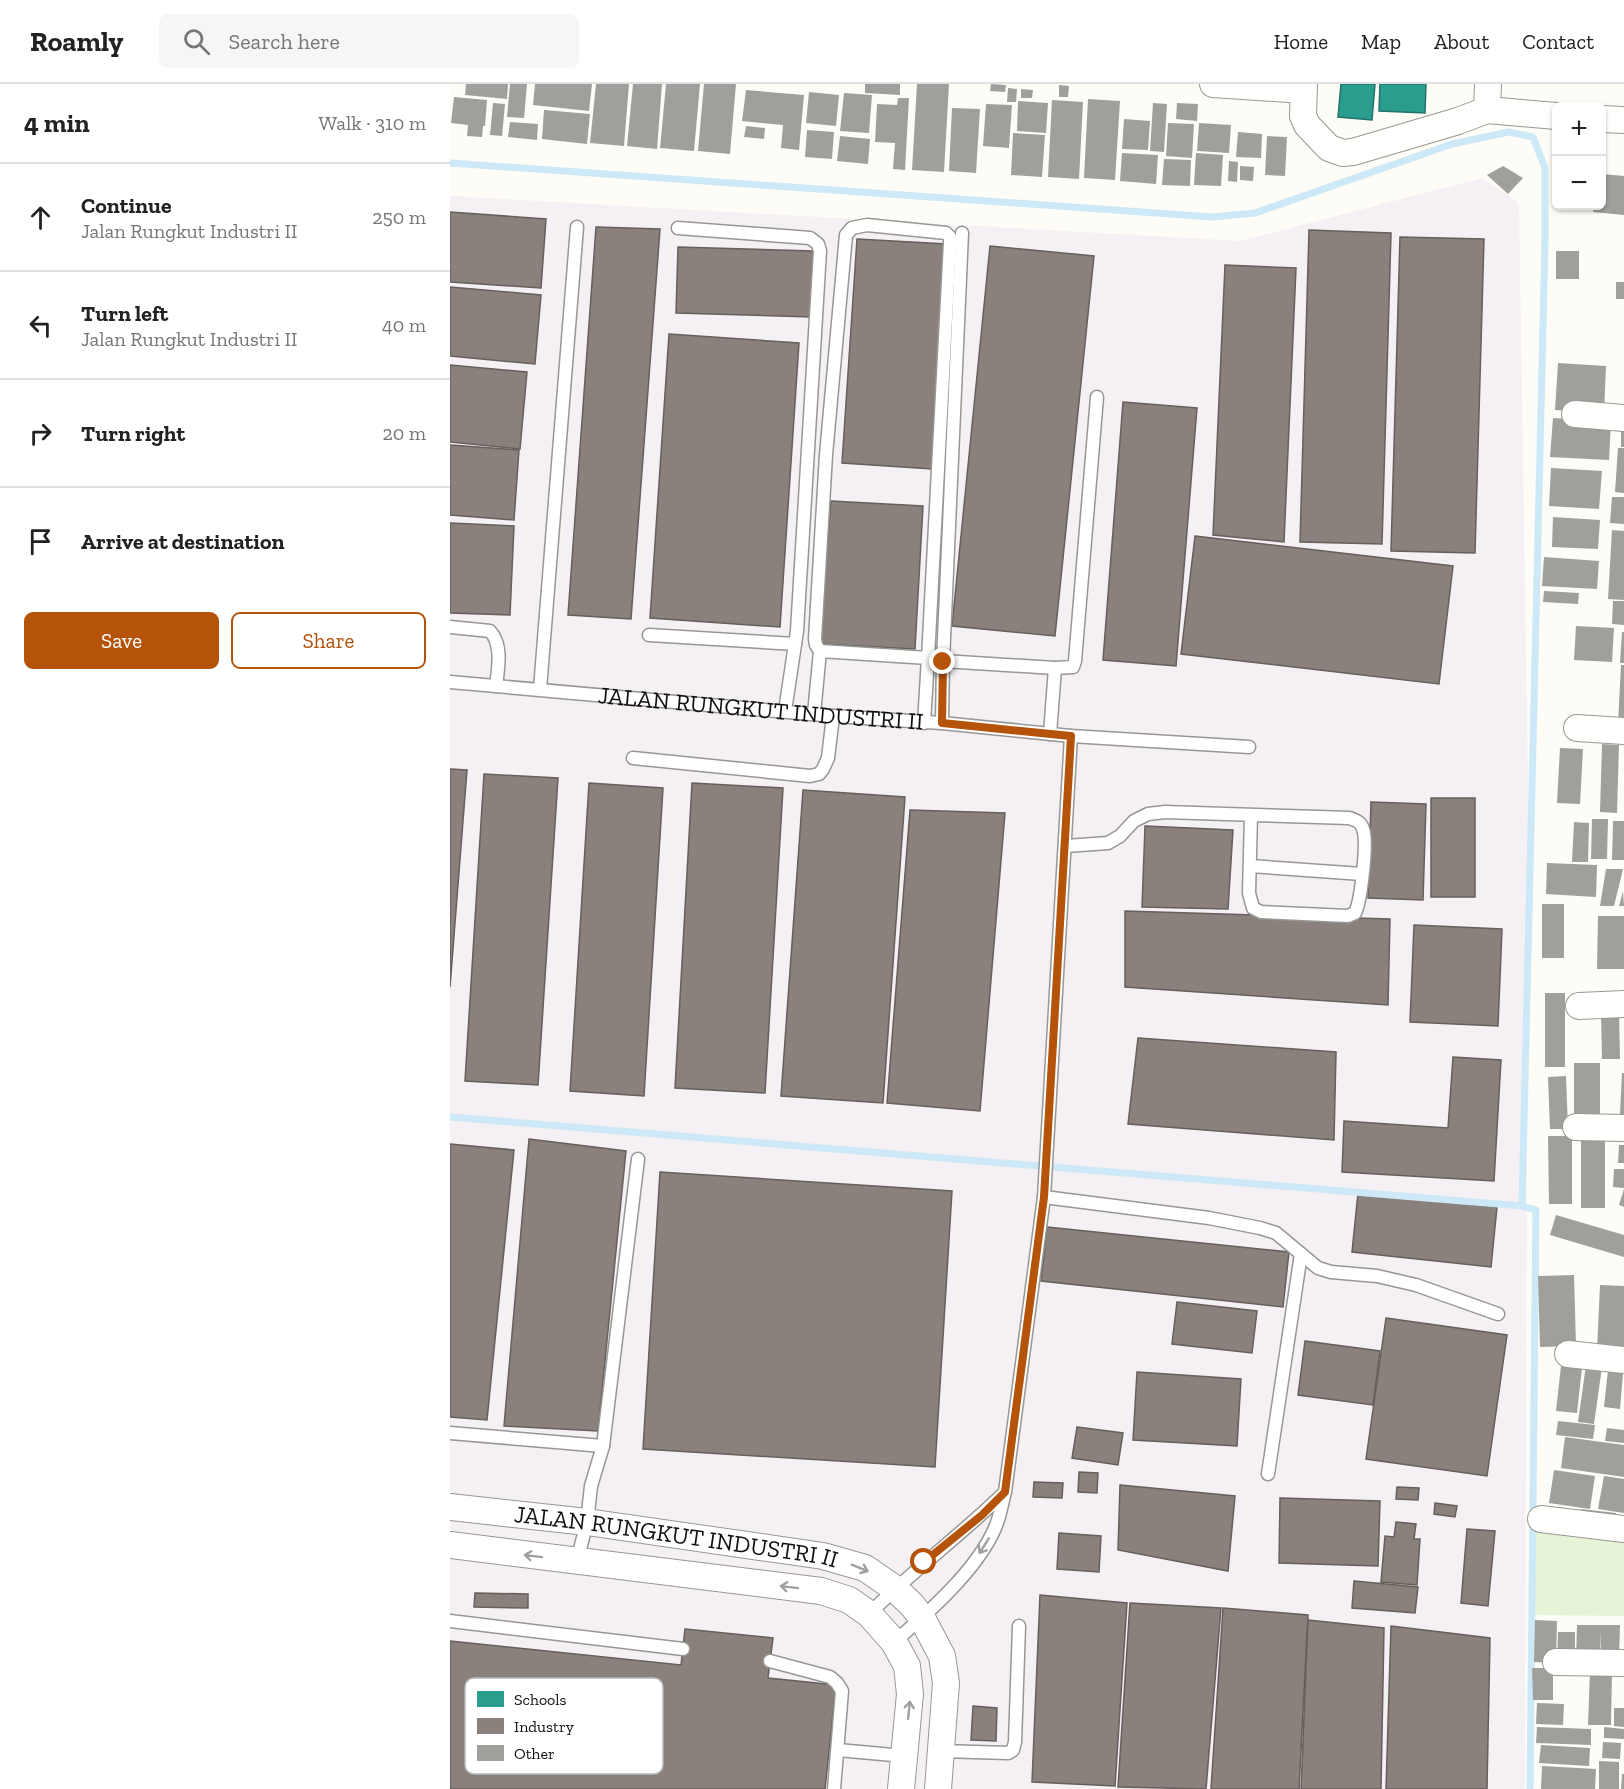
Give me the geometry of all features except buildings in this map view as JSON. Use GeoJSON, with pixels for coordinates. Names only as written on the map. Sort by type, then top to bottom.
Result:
{"type":"FeatureCollection","features":[{"type":"Feature","properties":{"kind":"street"},"geometry":{"type":"LineString","coordinates":[[1212,84],[1303,87],[1303,116],[1307,124],[1329,148],[1343,153],[1412,135],[1487,110],[1552,116]]}},
{"type":"Feature","properties":{"kind":"street"},"geometry":{"type":"LineString","coordinates":[[1487,110],[1488,84]]}},
{"type":"Feature","properties":{"kind":"street"},"geometry":{"type":"LineString","coordinates":[[1606,119],[1624,120]]}},
{"type":"Feature","properties":{"kind":"street"},"geometry":{"type":"LineString","coordinates":[[1575,414],[1624,418]]}},
{"type":"Feature","properties":{"kind":"street"},"geometry":{"type":"LineString","coordinates":[[1577,728],[1624,731]]}},
{"type":"Feature","properties":{"kind":"street"},"geometry":{"type":"LineString","coordinates":[[1579,1006],[1624,1004]]}},
{"type":"Feature","properties":{"kind":"street"},"geometry":{"type":"LineString","coordinates":[[1576,1127],[1624,1128]]}},
{"type":"Feature","properties":{"kind":"street"},"geometry":{"type":"LineString","coordinates":[[1568,1354],[1624,1360]]}},
{"type":"Feature","properties":{"kind":"street","name":"JALAN RUNGKUT INDUSTRI II"},"geometry":{"type":"LineString","coordinates":[[450,1507],[587,1522],[823,1556],[865,1568],[894,1588],[912,1605],[922,1618],[942,1656],[946,1683],[938,1789]]}},
{"type":"Feature","properties":{"kind":"street"},"geometry":{"type":"LineString","coordinates":[[1541,1519],[1624,1529]]}},
{"type":"Feature","properties":{"kind":"street","name":"JALAN RUNGKUT INDUSTRI II"},"geometry":{"type":"LineString","coordinates":[[450,1545],[821,1591],[849,1600],[869,1614],[894,1642],[907,1666],[910,1680],[901,1789]]}},
{"type":"Feature","properties":{"kind":"street"},"geometry":{"type":"LineString","coordinates":[[1557,1662],[1624,1663]]}},
{"type":"Feature","properties":{"kind":"lane"},"geometry":{"type":"LineString","coordinates":[[814,714],[820,651],[816,645],[815,624],[826,455],[846,235],[852,228],[867,225],[946,233],[950,237],[924,723]]}},
{"type":"Feature","properties":{"kind":"lane"},"geometry":{"type":"LineString","coordinates":[[540,690],[577,227]]}},
{"type":"Feature","properties":{"kind":"lane"},"geometry":{"type":"LineString","coordinates":[[678,228],[810,238],[818,244],[820,251],[797,632],[785,711]]}},
{"type":"Feature","properties":{"kind":"lane"},"geometry":{"type":"LineString","coordinates":[[942,723],[962,233]]}},
{"type":"Feature","properties":{"kind":"lane"},"geometry":{"type":"LineString","coordinates":[[943,662],[1055,668],[1072,667],[1075,662],[1097,397]]}},
{"type":"Feature","properties":{"kind":"lane"},"geometry":{"type":"LineString","coordinates":[[450,627],[490,632],[496,638],[498,657],[496,686]]}},
{"type":"Feature","properties":{"kind":"lane"},"geometry":{"type":"LineString","coordinates":[[649,635],[795,644]]}},
{"type":"Feature","properties":{"kind":"lane"},"geometry":{"type":"LineString","coordinates":[[820,651],[928,658]]}},
{"type":"Feature","properties":{"kind":"lane"},"geometry":{"type":"LineString","coordinates":[[1050,734],[1055,668]]}},
{"type":"Feature","properties":{"kind":"lane","name":"JALAN RUNGKUT INDUSTRI II"},"geometry":{"type":"LineString","coordinates":[[450,682],[1071,736],[1249,747]]}},
{"type":"Feature","properties":{"kind":"lane"},"geometry":{"type":"LineString","coordinates":[[633,758],[810,776],[819,774],[826,764],[833,716]]}},
{"type":"Feature","properties":{"kind":"lane"},"geometry":{"type":"LineString","coordinates":[[894,1642],[955,1585],[977,1557],[996,1528],[1005,1492],[1044,1197],[1071,736]]}},
{"type":"Feature","properties":{"kind":"lane"},"geometry":{"type":"LineString","coordinates":[[1065,846],[1108,843],[1120,836],[1134,821],[1148,814],[1166,812],[1251,815],[1356,820],[1364,830],[1358,905],[1352,915],[1261,912],[1252,908],[1250,902],[1251,815]]}},
{"type":"Feature","properties":{"kind":"lane"},"geometry":{"type":"LineString","coordinates":[[1250,866],[1362,874]]}},
{"type":"Feature","properties":{"kind":"lane"},"geometry":{"type":"LineString","coordinates":[[577,1561],[587,1522],[591,1486],[603,1446],[638,1159]]}},
{"type":"Feature","properties":{"kind":"lane"},"geometry":{"type":"LineString","coordinates":[[1044,1197],[1209,1218],[1260,1228],[1276,1233],[1318,1268],[1331,1272],[1377,1276],[1416,1285],[1498,1314]]}},
{"type":"Feature","properties":{"kind":"lane"},"geometry":{"type":"LineString","coordinates":[[1268,1474],[1301,1254]]}},
{"type":"Feature","properties":{"kind":"lane"},"geometry":{"type":"LineString","coordinates":[[450,1433],[603,1446]]}},
{"type":"Feature","properties":{"kind":"lane"},"geometry":{"type":"LineString","coordinates":[[869,1614],[894,1588],[982,1515],[1005,1492]]}},
{"type":"Feature","properties":{"kind":"lane"},"geometry":{"type":"LineString","coordinates":[[450,1621],[683,1649]]}},
{"type":"Feature","properties":{"kind":"lane"},"geometry":{"type":"LineString","coordinates":[[941,1751],[1008,1753],[1013,1750],[1019,1626]]}},
{"type":"Feature","properties":{"kind":"lane"},"geometry":{"type":"LineString","coordinates":[[770,1661],[820,1673],[837,1683],[842,1691],[834,1789]]}},
{"type":"Feature","properties":{"kind":"lane"},"geometry":{"type":"LineString","coordinates":[[838,1750],[904,1756]]}},
{"type":"Feature","properties":{"kind":"shaded area"},"geometry":{"type":"Polygon","coordinates":[[[1482,178],[1519,203],[1528,787],[1525,1789],[450,1789],[450,196],[1240,241],[1482,178]]]}},
{"type":"Feature","properties":{"kind":"green space"},"geometry":{"type":"Polygon","coordinates":[[[1532,1524],[1624,1537],[1624,1616],[1530,1615],[1532,1524]]]}},
{"type":"Feature","properties":{"kind":"waterway"},"geometry":{"type":"LineString","coordinates":[[450,163],[1212,217],[1255,213],[1452,144],[1509,132],[1533,137],[1545,168],[1545,242],[1522,1206]]}},
{"type":"Feature","properties":{"kind":"waterway"},"geometry":{"type":"LineString","coordinates":[[450,1117],[1522,1206],[1536,1210],[1530,1789]]}},
{"type":"Feature","properties":{"kind":"route"},"geometry":{"type":"LineString","coordinates":[[924,1562],[956,1538],[1005,1492],[1044,1197],[1071,736],[942,723],[943,662]]}}]}
